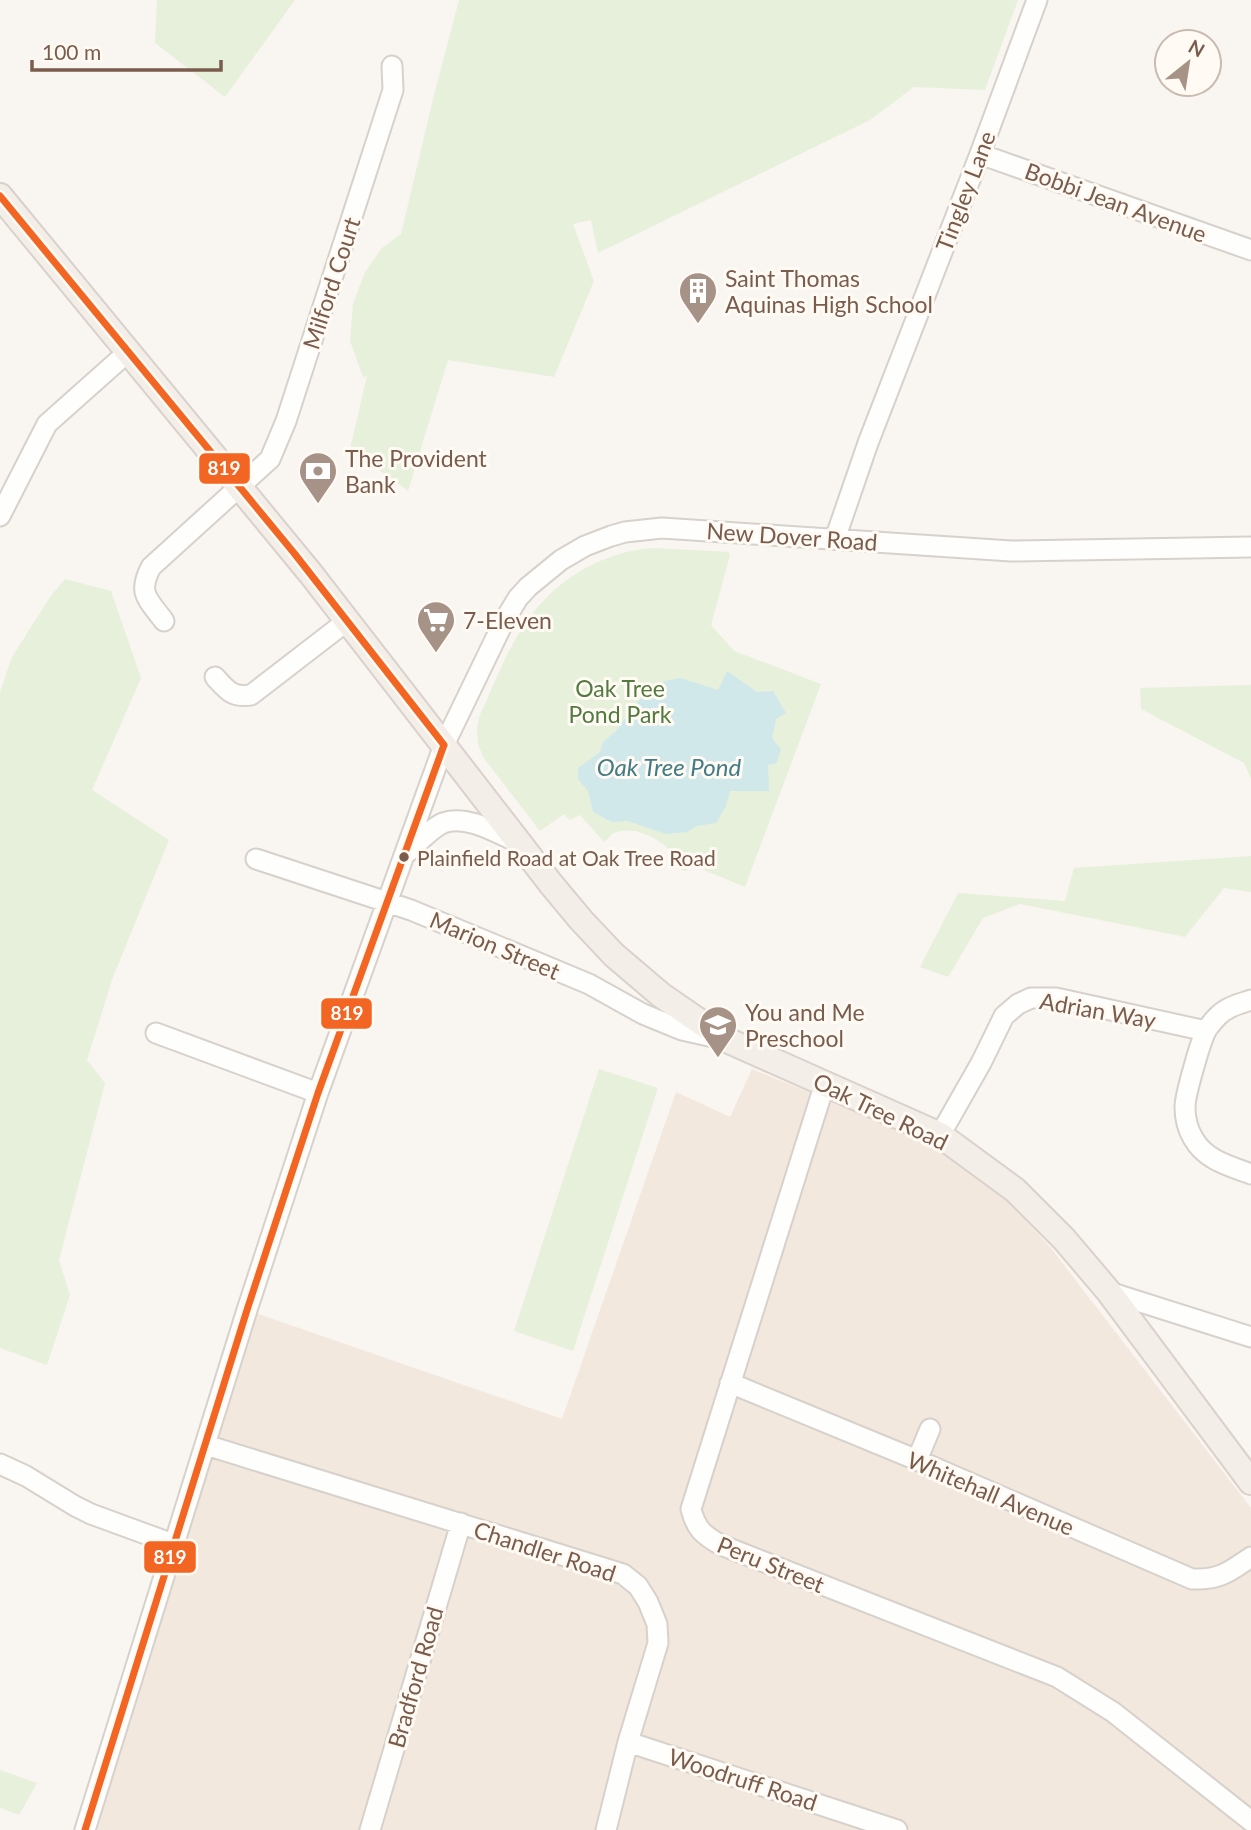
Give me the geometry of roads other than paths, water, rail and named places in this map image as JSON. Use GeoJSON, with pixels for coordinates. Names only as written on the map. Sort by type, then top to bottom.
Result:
{"type":"FeatureCollection","features":[{"type":"Feature","properties":{"kind":"main road","name":"Oak Tree Road"},"geometry":{"type":"LineString","coordinates":[[0,196],[240,487],[581,920],[614,955],[661,995],[729,1041],[940,1135],[1015,1190],[1109,1292],[1251,1482]]}},
{"type":"Feature","properties":{"kind":"street","name":"Tingley Lane"},"geometry":{"type":"LineString","coordinates":[[835,539],[868,443],[1037,0]]}},
{"type":"Feature","properties":{"kind":"street","name":"Milford Court"},"geometry":{"type":"LineString","coordinates":[[164,621],[144,590],[151,567],[270,458],[286,421],[393,89],[392,66]]}},
{"type":"Feature","properties":{"kind":"street","name":"Bobbi Jean Avenue"},"geometry":{"type":"LineString","coordinates":[[980,154],[1251,250]]}},
{"type":"Feature","properties":{"kind":"street"},"geometry":{"type":"LineString","coordinates":[[0,516],[47,424],[129,351]]}},
{"type":"Feature","properties":{"kind":"street","name":"New Dover Road"},"geometry":{"type":"LineString","coordinates":[[85,1830],[173,1544],[318,1093],[444,745],[518,598],[538,578],[573,552],[611,536],[642,529],[662,528],[1011,551],[1251,547]]}},
{"type":"Feature","properties":{"kind":"street"},"geometry":{"type":"LineString","coordinates":[[215,677],[226,689],[239,697],[251,695],[347,621]]}},
{"type":"Feature","properties":{"kind":"street"},"geometry":{"type":"LineString","coordinates":[[405,855],[444,823],[463,821],[520,843]]}},
{"type":"Feature","properties":{"kind":"street","name":"Marion Street"},"geometry":{"type":"LineString","coordinates":[[256,859],[411,910],[589,984],[643,1014],[682,1030],[729,1041]]}},
{"type":"Feature","properties":{"kind":"street","name":"Adrian Way"},"geometry":{"type":"LineString","coordinates":[[940,1135],[1004,1016],[1018,1004],[1031,998],[1056,998],[1206,1031]]}},
{"type":"Feature","properties":{"kind":"street"},"geometry":{"type":"LineString","coordinates":[[1251,1000],[1224,1011],[1206,1031],[1185,1103],[1185,1116],[1193,1139],[1210,1157],[1251,1174]]}},
{"type":"Feature","properties":{"kind":"street"},"geometry":{"type":"LineString","coordinates":[[156,1033],[318,1093]]}},
{"type":"Feature","properties":{"kind":"street","name":"Peru Street"},"geometry":{"type":"LineString","coordinates":[[825,1083],[691,1509],[694,1522],[705,1536],[721,1545],[1057,1677],[1113,1712],[1251,1821]]}},
{"type":"Feature","properties":{"kind":"street"},"geometry":{"type":"LineString","coordinates":[[1109,1292],[1251,1337]]}},
{"type":"Feature","properties":{"kind":"street","name":"Whitehall Avenue"},"geometry":{"type":"LineString","coordinates":[[730,1383],[917,1460],[1192,1579],[1207,1580],[1221,1576],[1251,1557]]}},
{"type":"Feature","properties":{"kind":"street"},"geometry":{"type":"LineString","coordinates":[[917,1460],[930,1429]]}},
{"type":"Feature","properties":{"kind":"street","name":"Chandler Road"},"geometry":{"type":"LineString","coordinates":[[206,1445],[607,1569],[622,1574],[638,1586],[657,1624],[658,1643],[628,1742],[606,1830]]}},
{"type":"Feature","properties":{"kind":"street"},"geometry":{"type":"LineString","coordinates":[[0,1464],[91,1514],[173,1544]]}},
{"type":"Feature","properties":{"kind":"street","name":"Bradford Road"},"geometry":{"type":"LineString","coordinates":[[370,1830],[461,1523]]}},
{"type":"Feature","properties":{"kind":"street","name":"Woodruff Road"},"geometry":{"type":"LineString","coordinates":[[628,1742],[897,1830]]}},
{"type":"Feature","properties":{"kind":"water","name":"Oak Tree Pond"},"geometry":{"type":"Polygon","coordinates":[[[727,671],[757,692],[773,691],[786,713],[776,719],[772,738],[781,749],[777,763],[768,765],[769,791],[730,791],[726,806],[716,823],[697,826],[687,832],[666,834],[628,821],[612,822],[593,812],[588,791],[578,779],[578,768],[600,752],[603,742],[616,731],[637,702],[665,681],[680,678],[718,690],[727,671]]]}},
{"type":"Feature","properties":{"kind":"place","name":"Saint Thomas Aquinas High School"},"geometry":{"type":"Point","coordinates":[698,325]}},
{"type":"Feature","properties":{"kind":"place","name":"The Provident Bank"},"geometry":{"type":"Point","coordinates":[318,505]}},
{"type":"Feature","properties":{"kind":"place","name":"7-Eleven"},"geometry":{"type":"Point","coordinates":[436,654]}},
{"type":"Feature","properties":{"kind":"place","name":"Plainfield Road at Oak Tree Road"},"geometry":{"type":"Point","coordinates":[404,857]}},
{"type":"Feature","properties":{"kind":"place","name":"You and Me Preschool"},"geometry":{"type":"Point","coordinates":[718,1059]}},
{"type":"Feature","properties":{"kind":"park label","name":"Oak Tree Pond Park"},"geometry":{"type":"Point","coordinates":[620,701]}}]}
